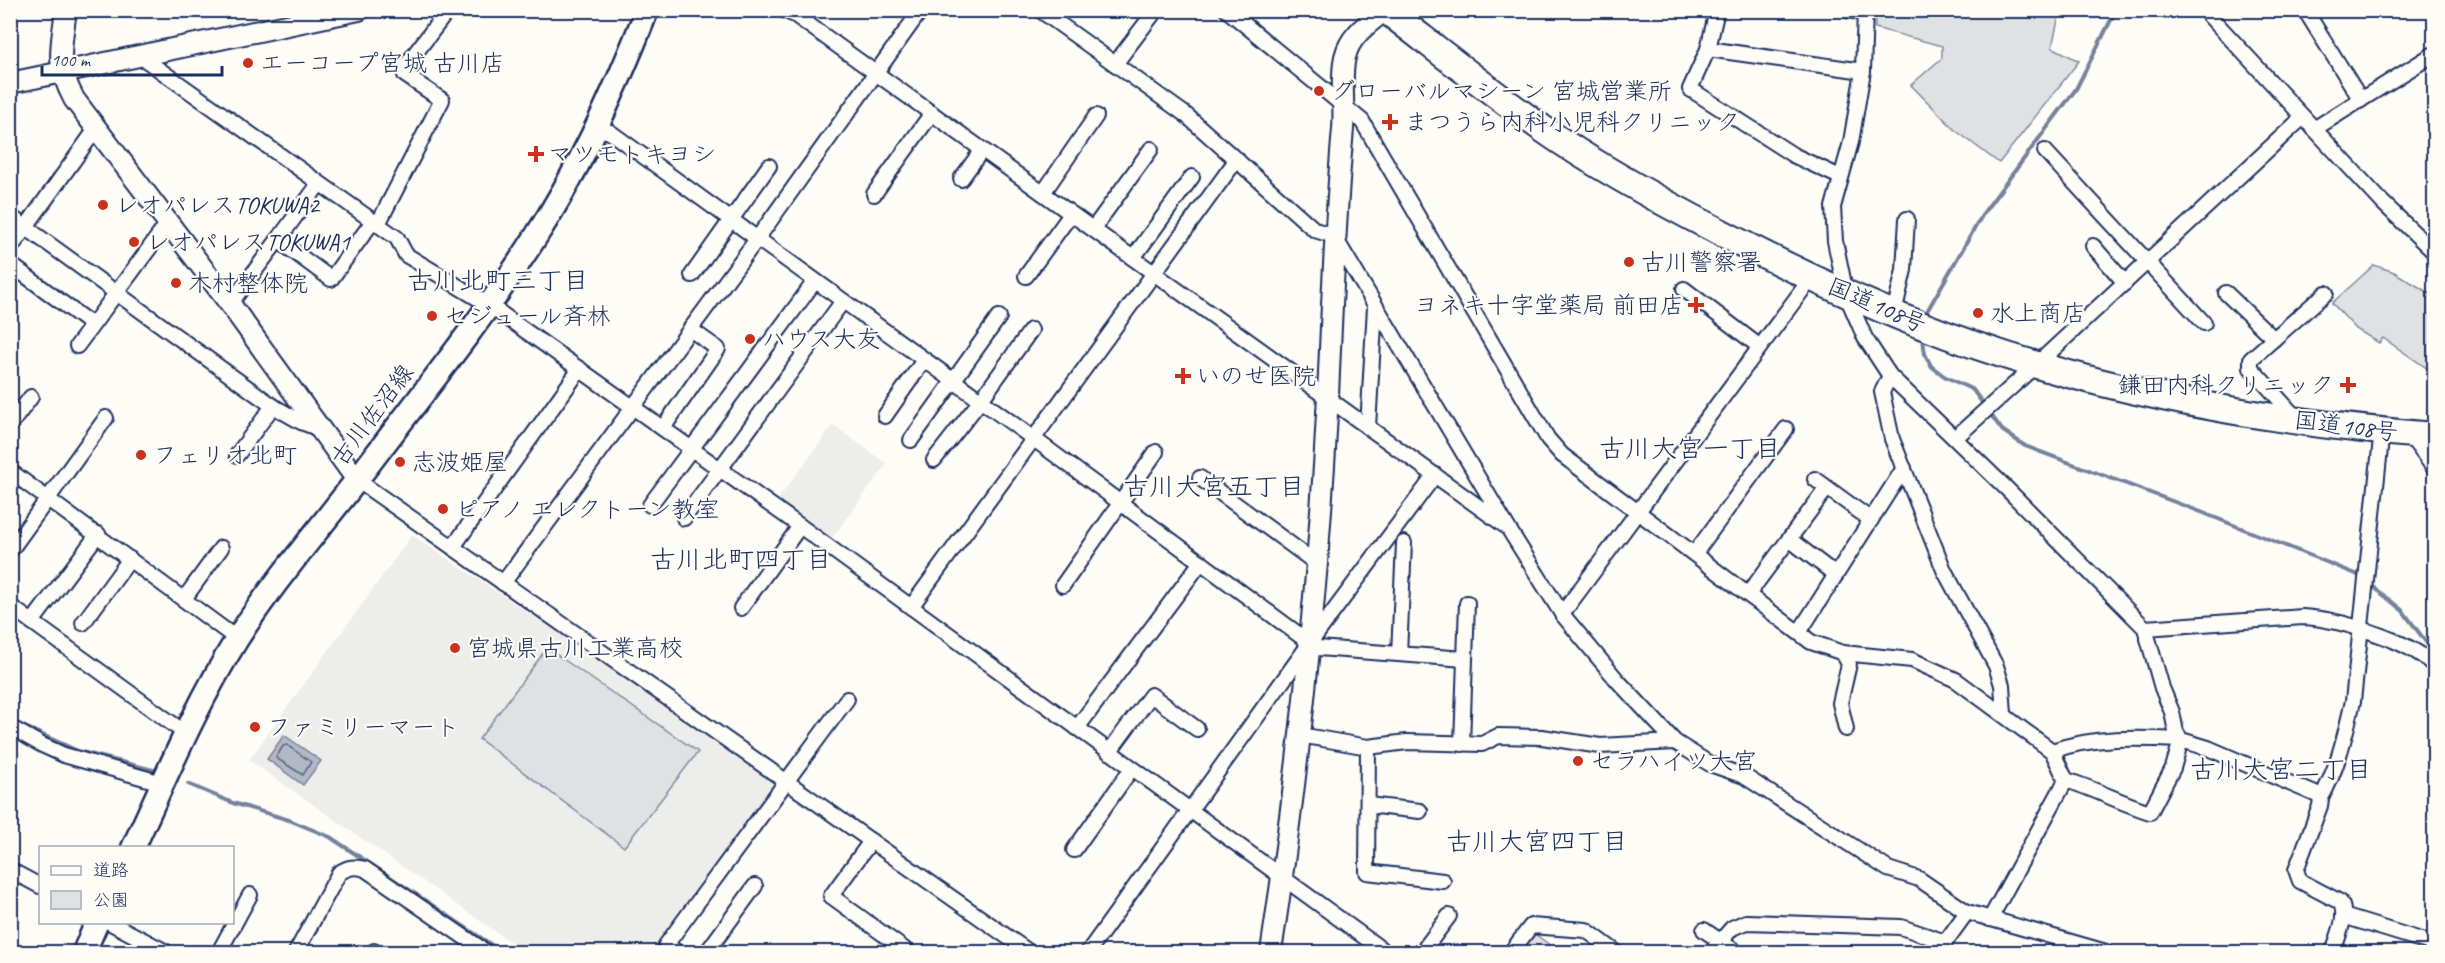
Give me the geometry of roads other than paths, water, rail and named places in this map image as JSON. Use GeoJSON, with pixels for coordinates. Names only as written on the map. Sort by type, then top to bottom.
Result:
{"type":"FeatureCollection","features":[{"type":"Feature","properties":{"kind":"highway","name":"国道108号"},"geometry":{"type":"LineString","coordinates":[[1385,10],[1544,130],[1668,205],[1846,294],[1894,314],[2036,365],[2161,396],[2298,420],[2434,436]]}},
{"type":"Feature","properties":{"kind":"main road","name":"古川佐沼線"},"geometry":{"type":"LineString","coordinates":[[134,846],[185,733],[237,639],[277,582],[489,305],[534,241],[596,128],[647,10]]}},
{"type":"Feature","properties":{"kind":"main road"},"geometry":{"type":"LineString","coordinates":[[84,952],[96,924]]}},
{"type":"Feature","properties":{"kind":"street"},"geometry":{"type":"LineString","coordinates":[[66,10],[61,47],[62,73],[74,99],[230,304],[357,480],[1029,952]]}},
{"type":"Feature","properties":{"kind":"street"},"geometry":{"type":"LineString","coordinates":[[10,82],[359,10]]}},
{"type":"Feature","properties":{"kind":"street"},"geometry":{"type":"LineString","coordinates":[[278,240],[332,279],[375,222],[442,100],[405,75],[404,68],[442,18],[438,10]]}},
{"type":"Feature","properties":{"kind":"street"},"geometry":{"type":"LineString","coordinates":[[504,583],[757,239],[921,10]]}},
{"type":"Feature","properties":{"kind":"street"},"geometry":{"type":"LineString","coordinates":[[1040,10],[1186,115],[1316,230],[1334,236],[1508,528],[1562,614],[1617,680],[1675,742],[1710,764],[1744,776],[1888,869],[1919,879],[1943,898],[1967,912],[2106,952]]}},
{"type":"Feature","properties":{"kind":"street"},"geometry":{"type":"LineString","coordinates":[[1115,64],[1156,10]]}},
{"type":"Feature","properties":{"kind":"street"},"geometry":{"type":"LineString","coordinates":[[1227,10],[1362,121],[1548,439],[1562,455],[1800,631],[1811,642],[1843,653],[1912,660],[1956,680],[2052,751],[2066,780],[2150,812],[2173,768],[2181,740],[2162,688],[2145,628],[1890,376],[1865,338],[1846,294],[1835,241],[1833,207],[1851,142],[1863,72],[1865,12],[1847,10]]}},
{"type":"Feature","properties":{"kind":"street"},"geometry":{"type":"LineString","coordinates":[[1271,952],[1310,643],[1327,398],[1334,236],[1345,105],[1344,60],[1350,42],[1385,10]]}},
{"type":"Feature","properties":{"kind":"street"},"geometry":{"type":"LineString","coordinates":[[1717,10],[1708,50],[1690,89],[1793,155],[1840,177]]}},
{"type":"Feature","properties":{"kind":"street"},"geometry":{"type":"LineString","coordinates":[[2204,10],[2383,203],[2434,252]]}},
{"type":"Feature","properties":{"kind":"street"},"geometry":{"type":"LineString","coordinates":[[2305,10],[2361,100]]}},
{"type":"Feature","properties":{"kind":"street"},"geometry":{"type":"LineString","coordinates":[[792,12],[1508,528]]}},
{"type":"Feature","properties":{"kind":"street"},"geometry":{"type":"LineString","coordinates":[[1708,50],[1863,72]]}},
{"type":"Feature","properties":{"kind":"street"},"geometry":{"type":"LineString","coordinates":[[2314,129],[2434,54]]}},
{"type":"Feature","properties":{"kind":"street"},"geometry":{"type":"LineString","coordinates":[[140,56],[397,238],[406,255],[489,305],[692,448],[1385,952]]}},
{"type":"Feature","properties":{"kind":"street"},"geometry":{"type":"LineString","coordinates":[[874,194],[932,113]]}},
{"type":"Feature","properties":{"kind":"street"},"geometry":{"type":"LineString","coordinates":[[1043,193],[1096,116]]}},
{"type":"Feature","properties":{"kind":"street"},"geometry":{"type":"LineString","coordinates":[[1955,438],[2303,117]]}},
{"type":"Feature","properties":{"kind":"street"},"geometry":{"type":"LineString","coordinates":[[596,128],[610,132],[981,400],[1318,648],[1465,659]]}},
{"type":"Feature","properties":{"kind":"street"},"geometry":{"type":"LineString","coordinates":[[10,249],[96,129]]}},
{"type":"Feature","properties":{"kind":"street"},"geometry":{"type":"LineString","coordinates":[[1093,229],[1151,149]]}},
{"type":"Feature","properties":{"kind":"street"},"geometry":{"type":"LineString","coordinates":[[961,179],[982,150]]}},
{"type":"Feature","properties":{"kind":"street"},"geometry":{"type":"LineString","coordinates":[[2045,151],[2204,323]]}},
{"type":"Feature","properties":{"kind":"street"},"geometry":{"type":"LineString","coordinates":[[911,607],[1237,159]]}},
{"type":"Feature","properties":{"kind":"street"},"geometry":{"type":"LineString","coordinates":[[692,275],[769,166]]}},
{"type":"Feature","properties":{"kind":"street"},"geometry":{"type":"LineString","coordinates":[[1133,258],[1192,177]]}},
{"type":"Feature","properties":{"kind":"street"},"geometry":{"type":"LineString","coordinates":[[230,304],[316,188]]}},
{"type":"Feature","properties":{"kind":"street"},"geometry":{"type":"LineString","coordinates":[[1026,276],[1071,214]]}},
{"type":"Feature","properties":{"kind":"street"},"geometry":{"type":"LineString","coordinates":[[10,216],[273,406],[301,422],[323,430]]}},
{"type":"Feature","properties":{"kind":"street"},"geometry":{"type":"LineString","coordinates":[[1894,314],[1904,270],[1907,219]]}},
{"type":"Feature","properties":{"kind":"street"},"geometry":{"type":"LineString","coordinates":[[77,346],[168,223]]}},
{"type":"Feature","properties":{"kind":"street"},"geometry":{"type":"LineString","coordinates":[[2092,246],[2125,283]]}},
{"type":"Feature","properties":{"kind":"street"},"geometry":{"type":"LineString","coordinates":[[10,264],[92,325]]}},
{"type":"Feature","properties":{"kind":"street"},"geometry":{"type":"LineString","coordinates":[[1562,614],[1812,277]]}},
{"type":"Feature","properties":{"kind":"street"},"geometry":{"type":"LineString","coordinates":[[650,505],[815,281]]}},
{"type":"Feature","properties":{"kind":"street"},"geometry":{"type":"LineString","coordinates":[[1684,289],[1760,347]]}},
{"type":"Feature","properties":{"kind":"street"},"geometry":{"type":"LineString","coordinates":[[2226,293],[2274,339]]}},
{"type":"Feature","properties":{"kind":"street"},"geometry":{"type":"LineString","coordinates":[[2298,420],[2251,368],[2251,359],[2326,293]]}},
{"type":"Feature","properties":{"kind":"street"},"geometry":{"type":"LineString","coordinates":[[684,518],[843,301]]}},
{"type":"Feature","properties":{"kind":"street"},"geometry":{"type":"LineString","coordinates":[[1368,427],[1375,306]]}},
{"type":"Feature","properties":{"kind":"street"},"geometry":{"type":"LineString","coordinates":[[911,440],[999,317]]}},
{"type":"Feature","properties":{"kind":"street"},"geometry":{"type":"LineString","coordinates":[[663,428],[718,349],[690,329]]}},
{"type":"Feature","properties":{"kind":"street"},"geometry":{"type":"LineString","coordinates":[[934,460],[1031,330]]}},
{"type":"Feature","properties":{"kind":"street"},"geometry":{"type":"LineString","coordinates":[[885,416],[924,360]]}},
{"type":"Feature","properties":{"kind":"street"},"geometry":{"type":"LineString","coordinates":[[453,547],[580,369]]}},
{"type":"Feature","properties":{"kind":"street"},"geometry":{"type":"LineString","coordinates":[[1890,376],[1882,392],[1892,439],[1944,570],[1996,666],[2001,685],[2004,714]]}},
{"type":"Feature","properties":{"kind":"street"},"geometry":{"type":"LineString","coordinates":[[10,425],[31,397]]}},
{"type":"Feature","properties":{"kind":"street"},"geometry":{"type":"LineString","coordinates":[[237,455],[273,406]]}},
{"type":"Feature","properties":{"kind":"street"},"geometry":{"type":"LineString","coordinates":[[10,551],[106,418]]}},
{"type":"Feature","properties":{"kind":"street"},"geometry":{"type":"LineString","coordinates":[[1695,553],[1786,429]]}},
{"type":"Feature","properties":{"kind":"street"},"geometry":{"type":"LineString","coordinates":[[2333,952],[2343,916],[2343,907],[2340,902],[2300,881],[2296,870],[2320,806],[2320,798],[2331,780],[2343,744],[2353,701],[2382,430]]}},
{"type":"Feature","properties":{"kind":"street"},"geometry":{"type":"LineString","coordinates":[[2409,434],[2434,468]]}},
{"type":"Feature","properties":{"kind":"street"},"geometry":{"type":"LineString","coordinates":[[1063,585],[1156,452]]}},
{"type":"Feature","properties":{"kind":"street"},"geometry":{"type":"LineString","coordinates":[[1800,631],[1904,468]]}},
{"type":"Feature","properties":{"kind":"street"},"geometry":{"type":"LineString","coordinates":[[10,471],[237,639]]}},
{"type":"Feature","properties":{"kind":"street"},"geometry":{"type":"LineString","coordinates":[[1088,952],[1310,643],[1435,475]]}},
{"type":"Feature","properties":{"kind":"street"},"geometry":{"type":"LineString","coordinates":[[1200,478],[1316,563]]}},
{"type":"Feature","properties":{"kind":"street"},"geometry":{"type":"LineString","coordinates":[[1815,479],[1871,520]]}},
{"type":"Feature","properties":{"kind":"street"},"geometry":{"type":"LineString","coordinates":[[1749,593],[1827,488]]}},
{"type":"Feature","properties":{"kind":"street"},"geometry":{"type":"LineString","coordinates":[[741,608],[800,526]]}},
{"type":"Feature","properties":{"kind":"street"},"geometry":{"type":"LineString","coordinates":[[32,622],[98,534]]}},
{"type":"Feature","properties":{"kind":"street"},"geometry":{"type":"LineString","coordinates":[[1789,539],[1836,575]]}},
{"type":"Feature","properties":{"kind":"street"},"geometry":{"type":"LineString","coordinates":[[1399,654],[1404,543]]}},
{"type":"Feature","properties":{"kind":"street"},"geometry":{"type":"LineString","coordinates":[[183,599],[221,548]]}},
{"type":"Feature","properties":{"kind":"street"},"geometry":{"type":"LineString","coordinates":[[83,623],[130,559]]}},
{"type":"Feature","properties":{"kind":"street"},"geometry":{"type":"LineString","coordinates":[[1077,728],[1201,562]]}},
{"type":"Feature","properties":{"kind":"street"},"geometry":{"type":"LineString","coordinates":[[1462,744],[1467,603]]}},
{"type":"Feature","properties":{"kind":"street"},"geometry":{"type":"LineString","coordinates":[[10,606],[185,733]]}},
{"type":"Feature","properties":{"kind":"street"},"geometry":{"type":"LineString","coordinates":[[2145,628],[2303,617],[2321,618],[2360,628],[2421,654],[2434,666]]}},
{"type":"Feature","properties":{"kind":"street"},"geometry":{"type":"LineString","coordinates":[[1841,724],[1840,703],[1849,664],[1843,653]]}},
{"type":"Feature","properties":{"kind":"street"},"geometry":{"type":"LineString","coordinates":[[1110,752],[1151,695],[1197,729]]}},
{"type":"Feature","properties":{"kind":"street"},"geometry":{"type":"LineString","coordinates":[[677,952],[666,945],[847,699]]}},
{"type":"Feature","properties":{"kind":"street"},"geometry":{"type":"LineString","coordinates":[[10,727],[64,755],[162,783]]}},
{"type":"Feature","properties":{"kind":"street"},"geometry":{"type":"LineString","coordinates":[[1300,735],[1368,747],[1407,742],[1482,744],[1498,736],[1542,736],[1600,746],[1675,742]]}},
{"type":"Feature","properties":{"kind":"street"},"geometry":{"type":"LineString","coordinates":[[2052,751],[2064,746],[2107,740],[2135,738],[2181,740],[2230,757],[2316,794],[2320,798]]}},
{"type":"Feature","properties":{"kind":"street"},"geometry":{"type":"LineString","coordinates":[[1368,747],[1367,872],[1443,881]]}},
{"type":"Feature","properties":{"kind":"street"},"geometry":{"type":"LineString","coordinates":[[1074,850],[1132,768]]}},
{"type":"Feature","properties":{"kind":"street"},"geometry":{"type":"LineString","coordinates":[[1990,919],[2066,780]]}},
{"type":"Feature","properties":{"kind":"street"},"geometry":{"type":"LineString","coordinates":[[1368,805],[1420,811]]}},
{"type":"Feature","properties":{"kind":"street"},"geometry":{"type":"LineString","coordinates":[[871,841],[831,896],[908,952]]}},
{"type":"Feature","properties":{"kind":"street"},"geometry":{"type":"LineString","coordinates":[[296,952],[339,873],[346,868],[357,867],[365,869],[486,952]]}},
{"type":"Feature","properties":{"kind":"street"},"geometry":{"type":"LineString","coordinates":[[10,870],[39,885]]}},
{"type":"Feature","properties":{"kind":"street"},"geometry":{"type":"LineString","coordinates":[[707,952],[755,886]]}},
{"type":"Feature","properties":{"kind":"street"},"geometry":{"type":"LineString","coordinates":[[219,952],[250,895]]}},
{"type":"Feature","properties":{"kind":"street"},"geometry":{"type":"LineString","coordinates":[[1711,952],[1732,928],[1746,922],[1901,927],[1942,947],[1967,912]]}},
{"type":"Feature","properties":{"kind":"street"},"geometry":{"type":"LineString","coordinates":[[1422,952],[1449,916]]}},
{"type":"Feature","properties":{"kind":"street"},"geometry":{"type":"LineString","coordinates":[[2343,916],[2434,944]]}},
{"type":"Feature","properties":{"kind":"street"},"geometry":{"type":"LineString","coordinates":[[113,924],[166,952]]}},
{"type":"Feature","properties":{"kind":"street"},"geometry":{"type":"LineString","coordinates":[[1511,952],[1531,926],[1586,930],[1616,952]]}},
{"type":"Feature","properties":{"kind":"street"},"geometry":{"type":"LineString","coordinates":[[1704,930],[1736,952]]}},
{"type":"Feature","properties":{"kind":"water"},"geometry":{"type":"Polygon","coordinates":[[[284,735],[321,761],[303,785],[267,759],[284,735]]]}},
{"type":"Feature","properties":{"kind":"waterway"},"geometry":{"type":"LineString","coordinates":[[1926,313],[1984,212],[2076,89],[2116,10]]}},
{"type":"Feature","properties":{"kind":"waterway"},"geometry":{"type":"LineString","coordinates":[[1923,339],[1925,354],[1931,366],[1944,376],[1973,390],[2002,430],[2025,446],[2196,510],[2356,574],[2364,580]]}},
{"type":"Feature","properties":{"kind":"waterway"},"geometry":{"type":"LineString","coordinates":[[2370,584],[2403,611],[2434,653]]}},
{"type":"Feature","properties":{"kind":"waterway"},"geometry":{"type":"LineString","coordinates":[[10,720],[78,751],[157,771]]}},
{"type":"Feature","properties":{"kind":"waterway"},"geometry":{"type":"LineString","coordinates":[[188,784],[233,803],[289,820],[330,837],[502,952]]}},
{"type":"Feature","properties":{"kind":"place","name":"エーコープ宮城 古川店"},"geometry":{"type":"Point","coordinates":[248,63]}},
{"type":"Feature","properties":{"kind":"place","name":"グローバルマシーン 宮城営業所"},"geometry":{"type":"Point","coordinates":[1319,91]}},
{"type":"Feature","properties":{"kind":"place","name":"まつうら内科小児科クリニック"},"geometry":{"type":"Point","coordinates":[1390,122]}},
{"type":"Feature","properties":{"kind":"place","name":"マツモトキヨシ"},"geometry":{"type":"Point","coordinates":[536,154]}},
{"type":"Feature","properties":{"kind":"place","name":"レオパレスTOKUWA2"},"geometry":{"type":"Point","coordinates":[103,205]}},
{"type":"Feature","properties":{"kind":"place","name":"レオパレスTOKUWA1"},"geometry":{"type":"Point","coordinates":[134,242]}},
{"type":"Feature","properties":{"kind":"place","name":"古川警察署"},"geometry":{"type":"Point","coordinates":[1629,262]}},
{"type":"Feature","properties":{"kind":"place","name":"木村整体院"},"geometry":{"type":"Point","coordinates":[176,283]}},
{"type":"Feature","properties":{"kind":"place","name":"ヨネキ十字堂薬局 前田店"},"geometry":{"type":"Point","coordinates":[1696,305]}},
{"type":"Feature","properties":{"kind":"place","name":"水上商店"},"geometry":{"type":"Point","coordinates":[1978,313]}},
{"type":"Feature","properties":{"kind":"place","name":"セジュール斉林"},"geometry":{"type":"Point","coordinates":[432,316]}},
{"type":"Feature","properties":{"kind":"place","name":"ハウス大友"},"geometry":{"type":"Point","coordinates":[750,339]}},
{"type":"Feature","properties":{"kind":"place","name":"いのせ医院"},"geometry":{"type":"Point","coordinates":[1183,376]}},
{"type":"Feature","properties":{"kind":"place","name":"鎌田内科クリニック"},"geometry":{"type":"Point","coordinates":[2348,385]}},
{"type":"Feature","properties":{"kind":"place","name":"フェリオ北町"},"geometry":{"type":"Point","coordinates":[141,455]}},
{"type":"Feature","properties":{"kind":"place","name":"志波姫屋"},"geometry":{"type":"Point","coordinates":[400,462]}},
{"type":"Feature","properties":{"kind":"place","name":"ピアノ エレクトーン教室"},"geometry":{"type":"Point","coordinates":[443,509]}},
{"type":"Feature","properties":{"kind":"place","name":"宮城県古川工業高校"},"geometry":{"type":"Point","coordinates":[455,648]}},
{"type":"Feature","properties":{"kind":"place","name":"ファミリーマート"},"geometry":{"type":"Point","coordinates":[255,727]}},
{"type":"Feature","properties":{"kind":"place","name":"セラハイツ大宮"},"geometry":{"type":"Point","coordinates":[1578,761]}},
{"type":"Feature","properties":{"kind":"district","name":"古川北町三丁目"},"geometry":{"type":"Point","coordinates":[498,280]}},
{"type":"Feature","properties":{"kind":"district","name":"古川大宮一丁目"},"geometry":{"type":"Point","coordinates":[1690,448]}},
{"type":"Feature","properties":{"kind":"district","name":"古川大宮五丁目"},"geometry":{"type":"Point","coordinates":[1214,486]}},
{"type":"Feature","properties":{"kind":"district","name":"古川北町四丁目"},"geometry":{"type":"Point","coordinates":[741,559]}},
{"type":"Feature","properties":{"kind":"district","name":"古川大宮二丁目"},"geometry":{"type":"Point","coordinates":[2281,769]}},
{"type":"Feature","properties":{"kind":"district","name":"古川大宮四丁目"},"geometry":{"type":"Point","coordinates":[1537,841]}}]}
